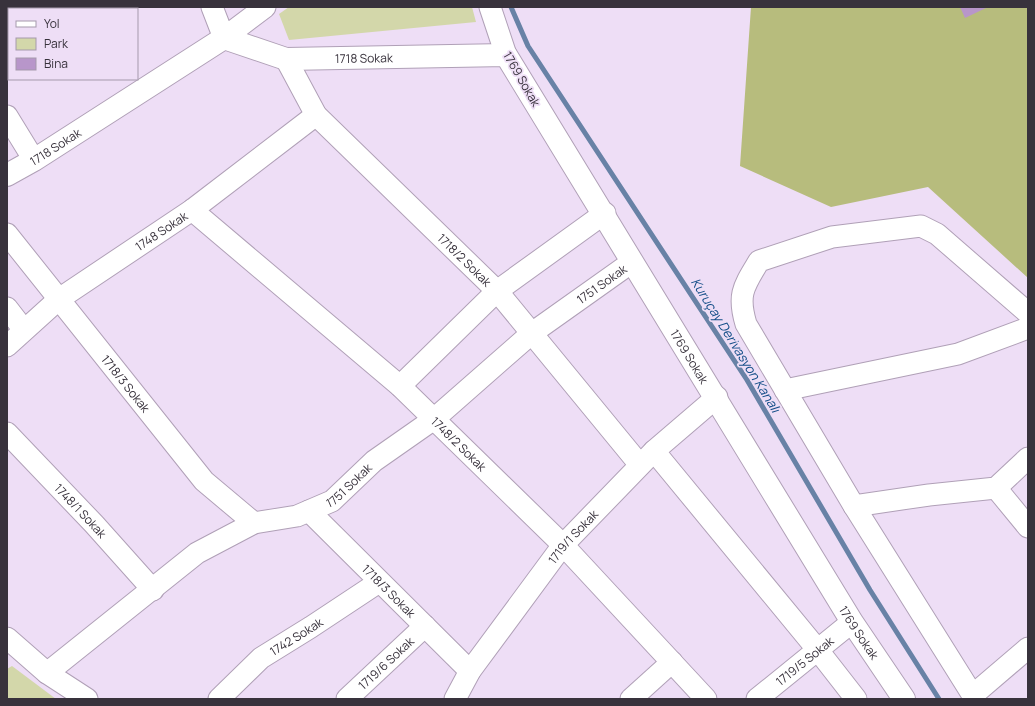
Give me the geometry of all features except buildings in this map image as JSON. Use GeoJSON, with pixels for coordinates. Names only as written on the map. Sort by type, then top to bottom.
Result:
{"type":"FeatureCollection","features":[{"type":"Feature","properties":{"kind":"main road","name":"1718 Sokak"},"geometry":{"type":"LineString","coordinates":[[7,175],[34,160],[224,38],[286,59],[506,55]]}},
{"type":"Feature","properties":{"kind":"main road","name":"1769 Sokak"},"geometry":{"type":"LineString","coordinates":[[506,55],[605,213],[652,297],[716,397],[852,622],[904,699]]}},
{"type":"Feature","properties":{"kind":"street"},"geometry":{"type":"LineString","coordinates":[[212,7],[224,38]]}},
{"type":"Feature","properties":{"kind":"street","name":"1718 Sokak"},"geometry":{"type":"LineString","coordinates":[[224,38],[265,7]]}},
{"type":"Feature","properties":{"kind":"street","name":"1769 Sokak"},"geometry":{"type":"LineString","coordinates":[[490,7],[506,55]]}},
{"type":"Feature","properties":{"kind":"street","name":"1718/2 Sokak"},"geometry":{"type":"LineString","coordinates":[[286,59],[316,115],[497,291],[532,333],[647,458],[817,649],[856,699]]}},
{"type":"Feature","properties":{"kind":"street","name":"1748 Sokak"},"geometry":{"type":"LineString","coordinates":[[7,346],[59,299],[192,210],[316,115]]}},
{"type":"Feature","properties":{"kind":"street"},"geometry":{"type":"LineString","coordinates":[[7,116],[34,160]]}},
{"type":"Feature","properties":{"kind":"street","name":"1748/2 Sokak"},"geometry":{"type":"LineString","coordinates":[[192,210],[400,386],[563,544],[706,699]]}},
{"type":"Feature","properties":{"kind":"street"},"geometry":{"type":"LineString","coordinates":[[400,386],[497,291],[605,213]]}},
{"type":"Feature","properties":{"kind":"street"},"geometry":{"type":"LineString","coordinates":[[1028,313],[937,234],[921,226],[832,237],[759,261],[744,286],[741,306],[746,324],[854,506],[974,697],[1028,648]]}},
{"type":"Feature","properties":{"kind":"street","name":"1718/3 Sokak"},"geometry":{"type":"LineString","coordinates":[[7,234],[204,481],[254,523]]}},
{"type":"Feature","properties":{"kind":"street","name":"1751 Sokak"},"geometry":{"type":"LineString","coordinates":[[47,673],[153,590],[197,553],[254,523],[298,516],[332,501],[374,461],[434,419],[532,333],[632,262]]}},
{"type":"Feature","properties":{"kind":"street"},"geometry":{"type":"LineString","coordinates":[[7,308],[24,330]]}},
{"type":"Feature","properties":{"kind":"street"},"geometry":{"type":"LineString","coordinates":[[785,390],[958,354],[1028,328]]}},
{"type":"Feature","properties":{"kind":"street","name":"1719/1 Sokak"},"geometry":{"type":"LineString","coordinates":[[455,699],[470,671],[563,544],[647,458],[716,397]]}},
{"type":"Feature","properties":{"kind":"street","name":"1748/1 Sokak"},"geometry":{"type":"LineString","coordinates":[[7,433],[94,524],[153,590]]}},
{"type":"Feature","properties":{"kind":"street"},"geometry":{"type":"LineString","coordinates":[[854,506],[929,495],[996,488],[1028,458]]}},
{"type":"Feature","properties":{"kind":"street"},"geometry":{"type":"LineString","coordinates":[[996,488],[1028,527]]}},
{"type":"Feature","properties":{"kind":"street","name":"1718/3 Sokak"},"geometry":{"type":"LineString","coordinates":[[309,511],[470,671]]}},
{"type":"Feature","properties":{"kind":"street","name":"1742 Sokak"},"geometry":{"type":"LineString","coordinates":[[219,699],[261,658],[380,582]]}},
{"type":"Feature","properties":{"kind":"street","name":"1719/5 Sokak"},"geometry":{"type":"LineString","coordinates":[[757,699],[852,622]]}},
{"type":"Feature","properties":{"kind":"street","name":"1719/6 Sokak"},"geometry":{"type":"LineString","coordinates":[[347,699],[425,626]]}},
{"type":"Feature","properties":{"kind":"street"},"geometry":{"type":"LineString","coordinates":[[7,638],[15,656],[47,673],[88,699]]}},
{"type":"Feature","properties":{"kind":"street"},"geometry":{"type":"LineString","coordinates":[[631,699],[672,662]]}},
{"type":"Feature","properties":{"kind":"green space"},"geometry":{"type":"Polygon","coordinates":[[[289,7],[472,7],[476,22],[289,40],[279,14],[289,7]]]}},
{"type":"Feature","properties":{"kind":"green space"},"geometry":{"type":"Polygon","coordinates":[[[751,7],[1028,7],[1028,278],[928,187],[831,207],[740,166],[751,7]]]}},
{"type":"Feature","properties":{"kind":"green space"},"geometry":{"type":"Polygon","coordinates":[[[12,666],[56,699],[7,699],[7,669],[12,666]]]}},
{"type":"Feature","properties":{"kind":"waterway","name":"Kuruçay Derivasyon Kanalı"},"geometry":{"type":"LineString","coordinates":[[511,7],[528,46],[747,380],[870,590],[939,699]]}}]}
